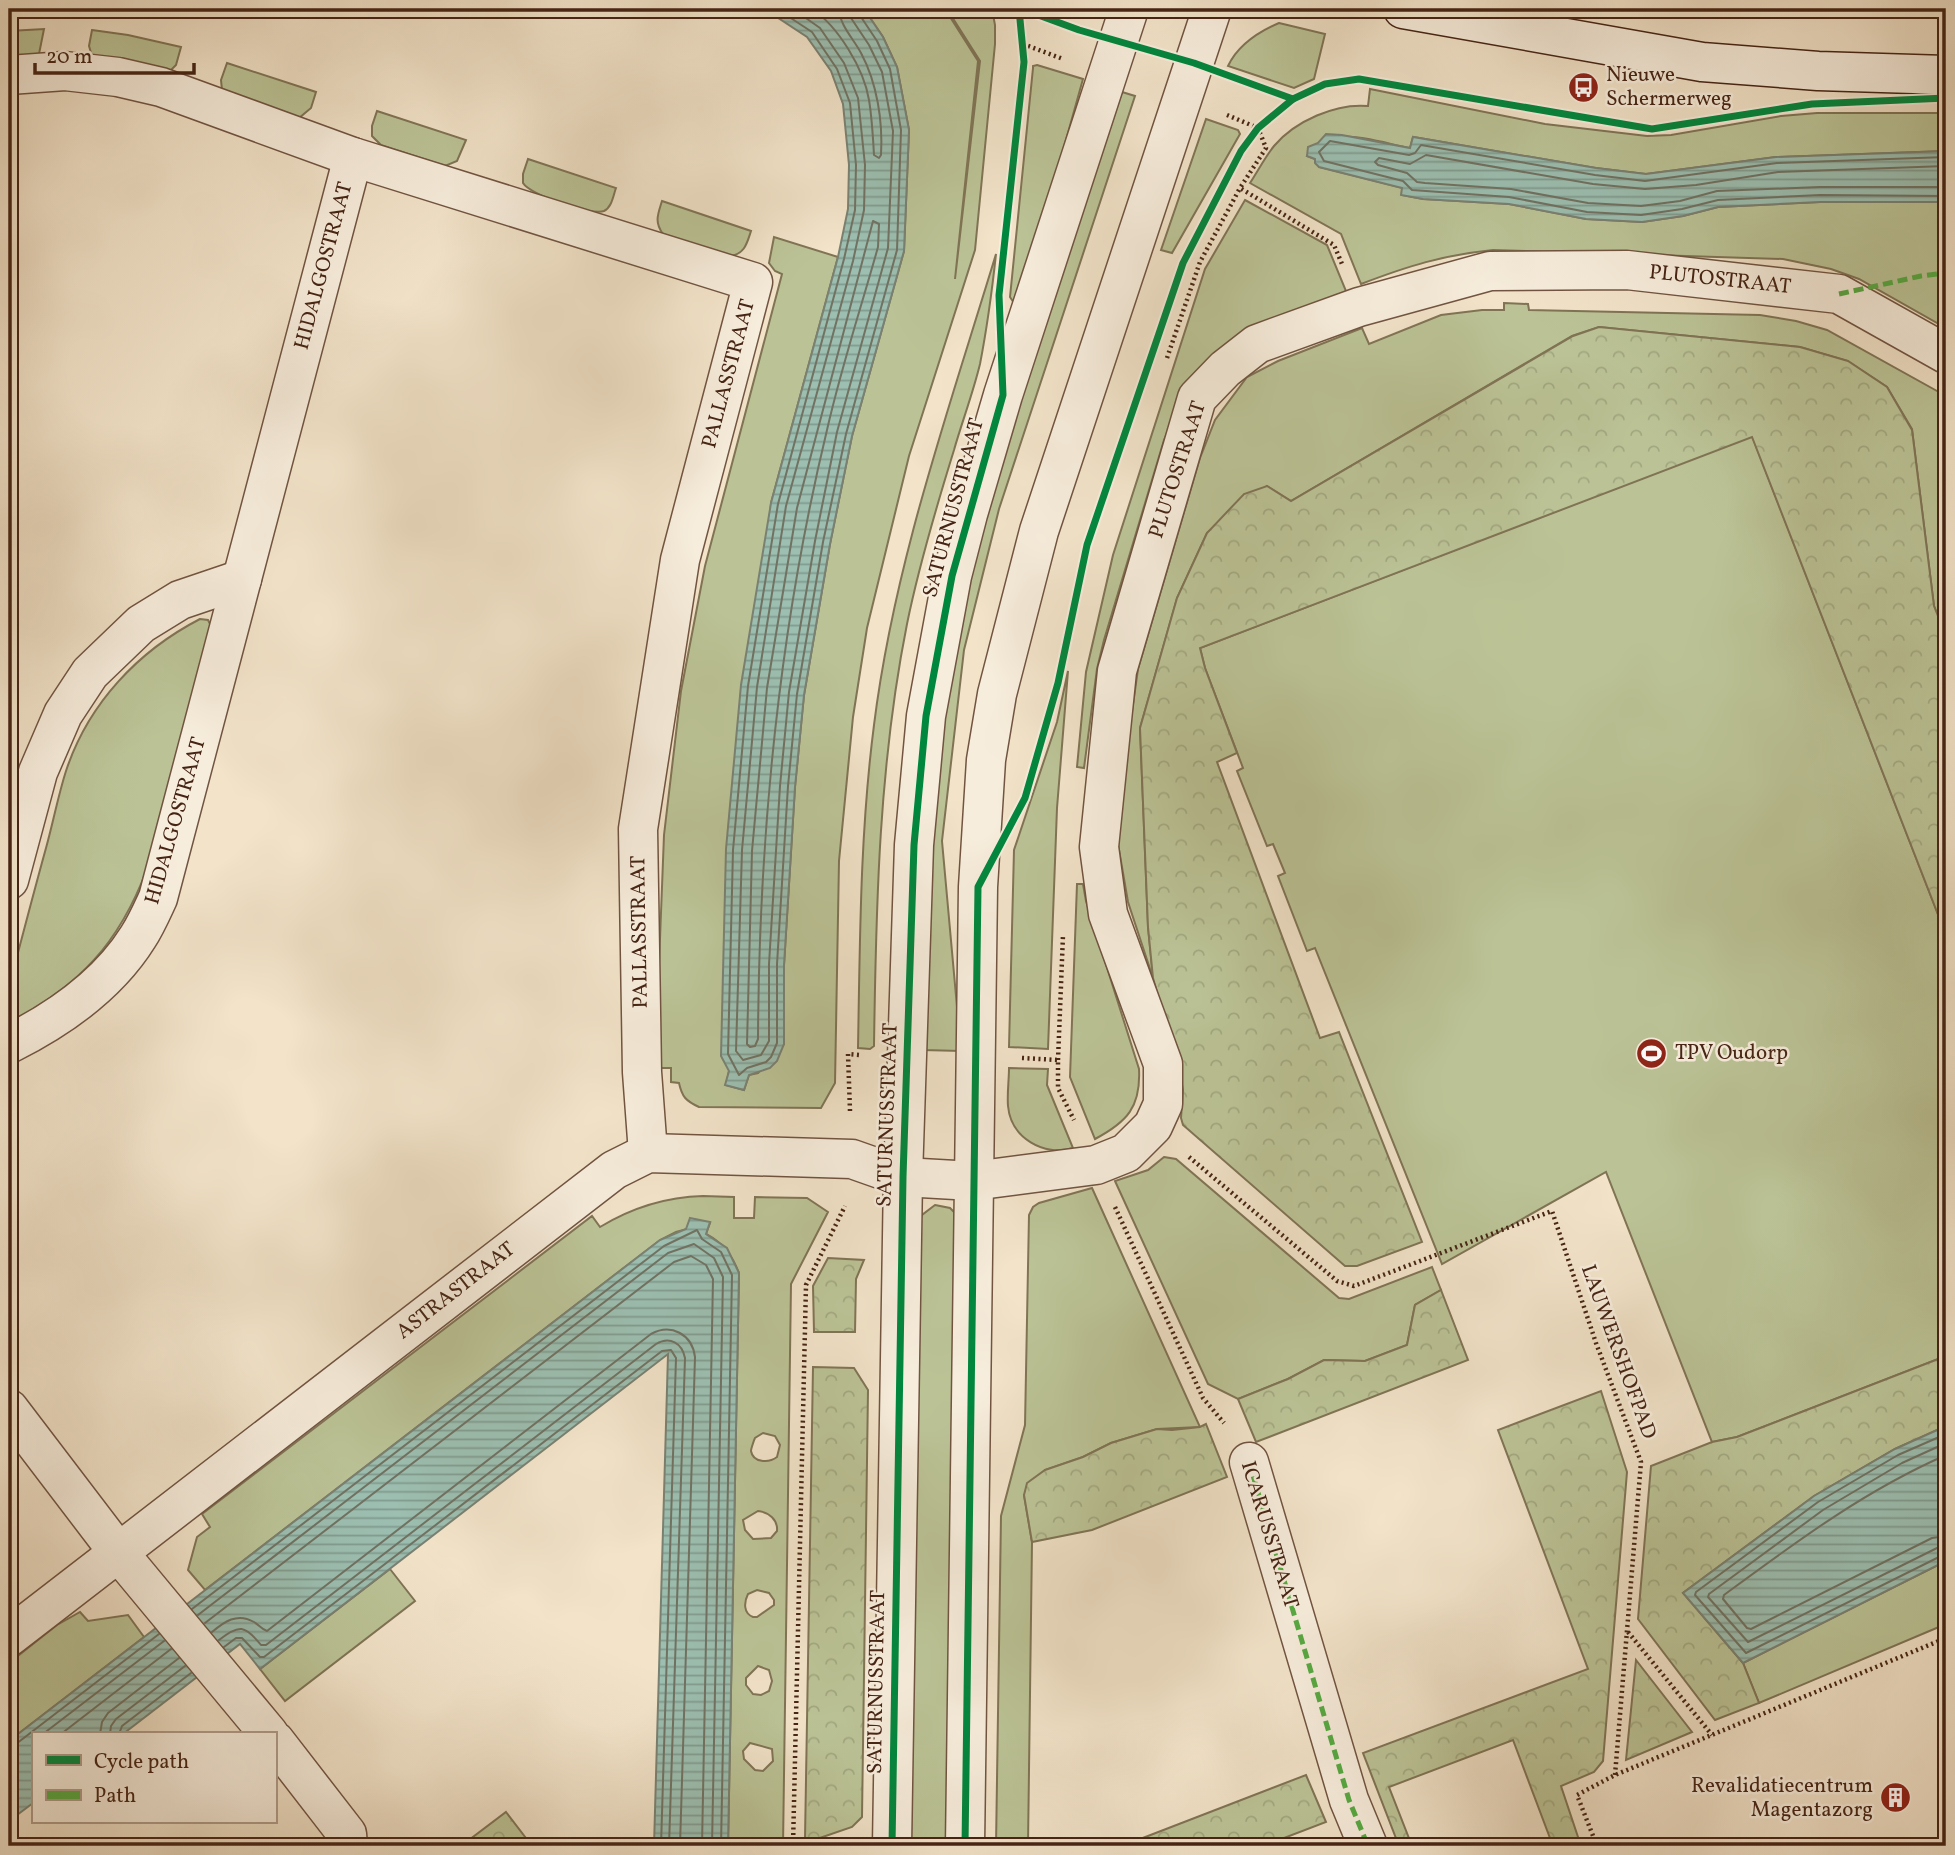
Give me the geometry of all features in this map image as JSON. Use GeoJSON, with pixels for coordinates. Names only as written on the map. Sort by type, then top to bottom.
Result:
{"type":"FeatureCollection","features":[{"type":"Feature","properties":{"kind":"street","name":"SATURNUSSTRAAT"},"geometry":{"type":"LineString","coordinates":[[892,1846],[903,1177],[914,845],[926,716],[952,576],[1003,395],[1129,9]]}},
{"type":"Feature","properties":{"kind":"street"},"geometry":{"type":"LineString","coordinates":[[965,1846],[978,887],[986,760],[997,694],[1039,531],[1212,9]]}},
{"type":"Feature","properties":{"kind":"street"},"geometry":{"type":"LineString","coordinates":[[1403,9],[1702,62],[1818,71],[1946,75]]}},
{"type":"Feature","properties":{"kind":"street","name":"PALLASSTRAAT"},"geometry":{"type":"LineString","coordinates":[[9,75],[65,71],[161,87],[353,157],[752,282],[680,559],[638,829],[642,1072],[648,1153]]}},
{"type":"Feature","properties":{"kind":"street","name":"HIDALGOSTRAAT"},"geometry":{"type":"LineString","coordinates":[[9,1044],[37,1030],[88,995],[138,937],[158,898],[353,157]]}},
{"type":"Feature","properties":{"kind":"street","name":"PLUTOSTRAAT"},"geometry":{"type":"LineString","coordinates":[[974,1181],[1096,1165],[1126,1153],[1153,1126],[1163,1104],[1163,1064],[1108,914],[1099,846],[1117,671],[1198,398],[1225,369],[1257,344],[1359,307],[1490,271],[1627,270],[1839,293],[1946,354]]}},
{"type":"Feature","properties":{"kind":"street"},"geometry":{"type":"LineString","coordinates":[[9,880],[38,772],[63,714],[90,673],[141,624],[180,600],[242,579]]}},
{"type":"Feature","properties":{"kind":"street","name":"ASTRASTRAAT"},"geometry":{"type":"LineString","coordinates":[[9,1637],[614,1170],[648,1153],[852,1160],[903,1177],[974,1181]]}},
{"type":"Feature","properties":{"kind":"street"},"geometry":{"type":"LineString","coordinates":[[9,1409],[118,1552],[267,1732]]}},
{"type":"Feature","properties":{"kind":"street","name":"ICARUSSTRAAT"},"geometry":{"type":"LineString","coordinates":[[1249,1462],[1349,1800],[1368,1846]]}},
{"type":"Feature","properties":{"kind":"street"},"geometry":{"type":"LineString","coordinates":[[276,1742],[347,1835],[348,1846]]}},
{"type":"Feature","properties":{"kind":"path"},"geometry":{"type":"LineString","coordinates":[[1022,33],[1023,53]]}},
{"type":"Feature","properties":{"kind":"path"},"geometry":{"type":"LineString","coordinates":[[1252,135],[1265,121]]}},
{"type":"Feature","properties":{"kind":"path"},"geometry":{"type":"LineString","coordinates":[[793,1846],[806,1285],[844,1211],[852,1160]]}},
{"type":"Feature","properties":{"kind":"path"},"geometry":{"type":"LineString","coordinates":[[1627,1631],[1712,1735]]}},
{"type":"Feature","properties":{"kind":"path"},"geometry":{"type":"LineString","coordinates":[[1597,1846],[1577,1795],[1615,1775],[1946,1638]]}},
{"type":"Feature","properties":{"kind":"green space"},"geometry":{"type":"Polygon","coordinates":[[[864,9],[945,9],[978,61],[955,279],[980,61],[947,9],[992,9],[995,44],[975,250],[909,456],[867,628],[853,717],[839,861],[835,1083],[821,1108],[699,1107],[685,1098],[679,1083],[671,1082],[671,1068],[655,1068],[664,835],[681,691],[705,566],[782,274],[775,271],[769,263],[774,237],[838,257],[771,503],[726,1085],[744,1090],[749,1075],[758,1073],[784,1044],[784,965],[795,787],[804,695],[852,436],[904,251],[909,130],[897,67],[883,37],[864,9]]]}},
{"type":"Feature","properties":{"kind":"green space"},"geometry":{"type":"Polygon","coordinates":[[[1279,23],[1325,34],[1314,79],[1294,88],[1228,66],[1249,40],[1279,23]]]}},
{"type":"Feature","properties":{"kind":"green space"},"geometry":{"type":"Polygon","coordinates":[[[44,29],[39,54],[9,63],[9,31],[44,29]]]}},
{"type":"Feature","properties":{"kind":"green space"},"geometry":{"type":"Polygon","coordinates":[[[92,30],[181,47],[176,65],[169,72],[92,56],[89,46],[92,30]]]}},
{"type":"Feature","properties":{"kind":"green space"},"geometry":{"type":"Polygon","coordinates":[[[227,63],[316,92],[311,108],[299,118],[222,90],[221,80],[227,63]]]}},
{"type":"Feature","properties":{"kind":"green space"},"geometry":{"type":"Polygon","coordinates":[[[1033,66],[1083,79],[1021,301],[1014,303],[1010,297],[1033,66]]]}},
{"type":"Feature","properties":{"kind":"green space"},"geometry":{"type":"Polygon","coordinates":[[[1370,89],[1545,124],[1647,136],[1671,135],[1781,116],[1817,113],[1946,113],[1946,151],[1776,157],[1646,174],[1413,137],[1410,148],[1354,137],[1326,139],[1315,145],[1307,156],[1315,159],[1319,167],[1403,188],[1402,195],[1423,199],[1509,204],[1586,219],[1642,222],[1718,207],[1820,202],[1946,202],[1946,328],[1859,279],[1831,269],[1783,259],[1493,250],[1426,262],[1361,284],[1341,234],[1250,183],[1274,146],[1293,129],[1317,116],[1343,107],[1368,106],[1370,89]]]}},
{"type":"Feature","properties":{"kind":"green space"},"geometry":{"type":"Polygon","coordinates":[[[1122,92],[1135,96],[999,509],[964,650],[942,841],[961,1051],[923,1050],[937,739],[982,517],[1122,92]]]}},
{"type":"Feature","properties":{"kind":"green space"},"geometry":{"type":"Polygon","coordinates":[[[377,111],[466,140],[457,161],[445,166],[381,145],[372,136],[377,111]]]}},
{"type":"Feature","properties":{"kind":"green space"},"geometry":{"type":"Polygon","coordinates":[[[1206,119],[1238,130],[1240,134],[1172,253],[1161,250],[1206,119]]]}},
{"type":"Feature","properties":{"kind":"green space"},"geometry":{"type":"Polygon","coordinates":[[[528,159],[616,188],[611,204],[604,211],[597,212],[561,203],[537,193],[523,183],[528,159]]]}},
{"type":"Feature","properties":{"kind":"green space"},"geometry":{"type":"Polygon","coordinates":[[[1245,200],[1327,245],[1346,291],[1184,395],[1164,440],[1104,640],[1097,669],[1084,768],[1077,767],[1086,672],[1113,555],[1205,269],[1245,200]]]}},
{"type":"Feature","properties":{"kind":"green space"},"geometry":{"type":"Polygon","coordinates":[[[662,201],[751,231],[747,244],[739,253],[730,256],[663,234],[658,222],[662,201]]]}},
{"type":"Feature","properties":{"kind":"green space"},"geometry":{"type":"Polygon","coordinates":[[[996,254],[980,364],[922,558],[907,624],[890,729],[885,782],[876,940],[874,1046],[870,1049],[858,1048],[866,806],[883,665],[925,487],[996,254]]]}},
{"type":"Feature","properties":{"kind":"green space"},"geometry":{"type":"Polygon","coordinates":[[[1504,303],[1528,304],[1529,310],[1760,315],[1796,321],[1827,330],[1946,396],[1946,636],[1934,606],[1912,429],[1887,387],[1847,361],[1800,347],[1599,327],[1572,336],[1291,501],[1267,486],[1207,533],[1177,598],[1140,728],[1148,927],[1153,978],[1128,902],[1118,844],[1121,790],[1138,669],[1200,458],[1215,420],[1247,377],[1278,361],[1362,328],[1369,344],[1441,315],[1504,310],[1504,303]]]}},
{"type":"Feature","properties":{"kind":"green space"},"geometry":{"type":"Polygon","coordinates":[[[1599,327],[1800,347],[1848,361],[1887,387],[1912,430],[1934,606],[1946,636],[1946,935],[1752,437],[1200,648],[1237,753],[1217,762],[1320,1038],[1339,1032],[1422,1242],[1357,1266],[1345,1266],[1183,1125],[1180,1072],[1153,978],[1148,927],[1140,728],[1177,598],[1207,533],[1244,494],[1267,486],[1291,501],[1573,336],[1599,327]]]}},
{"type":"Feature","properties":{"kind":"green space","name":"TPV Oudorp"},"geometry":{"type":"Polygon","coordinates":[[[1752,436],[1946,935],[1946,1356],[1737,1437],[1712,1442],[1606,1172],[1442,1264],[1315,948],[1307,951],[1278,876],[1285,873],[1273,844],[1267,846],[1237,771],[1243,768],[1200,648],[1752,436]]]}},
{"type":"Feature","properties":{"kind":"green space"},"geometry":{"type":"Polygon","coordinates":[[[200,619],[208,620],[211,626],[147,869],[136,896],[109,941],[76,978],[34,1009],[9,1023],[9,987],[63,780],[76,747],[102,702],[136,663],[177,632],[200,619]]]}},
{"type":"Feature","properties":{"kind":"green space"},"geometry":{"type":"Polygon","coordinates":[[[1068,671],[1057,808],[1048,1049],[1009,1047],[1014,850],[1057,722],[1068,671]]]}},
{"type":"Feature","properties":{"kind":"green space"},"geometry":{"type":"Polygon","coordinates":[[[1077,884],[1083,884],[1139,1069],[1137,1094],[1130,1112],[1116,1126],[1095,1139],[1070,1077],[1077,884]]]}},
{"type":"Feature","properties":{"kind":"green space"},"geometry":{"type":"Polygon","coordinates":[[[1009,1068],[1048,1069],[1047,1085],[1073,1148],[1051,1150],[1022,1136],[1010,1117],[1009,1068]]]}},
{"type":"Feature","properties":{"kind":"green space"},"geometry":{"type":"Polygon","coordinates":[[[1164,1157],[1176,1159],[1339,1298],[1349,1299],[1432,1267],[1441,1290],[1415,1305],[1407,1345],[1365,1361],[1324,1360],[1288,1379],[1238,1399],[1208,1384],[1115,1181],[1148,1170],[1164,1157]]]}},
{"type":"Feature","properties":{"kind":"green space"},"geometry":{"type":"Polygon","coordinates":[[[1092,1188],[1200,1427],[1157,1429],[1111,1443],[1083,1457],[1045,1470],[1024,1495],[1032,1542],[1028,1846],[996,1846],[1001,1516],[1025,1425],[1029,1215],[1039,1203],[1092,1188]]]}},
{"type":"Feature","properties":{"kind":"green space"},"geometry":{"type":"Polygon","coordinates":[[[703,1196],[734,1197],[734,1218],[754,1218],[755,1197],[807,1198],[828,1212],[791,1284],[783,1846],[728,1846],[739,1273],[726,1250],[706,1234],[710,1223],[676,1232],[660,1240],[205,1590],[188,1570],[197,1537],[210,1527],[202,1514],[592,1216],[600,1227],[650,1204],[703,1196]],[[763,1433],[755,1438],[751,1451],[755,1458],[766,1461],[777,1457],[780,1445],[775,1436],[763,1433]],[[758,1511],[743,1520],[745,1530],[753,1539],[771,1538],[777,1531],[774,1520],[762,1512],[758,1511]],[[757,1590],[748,1594],[745,1607],[747,1613],[753,1617],[774,1605],[769,1593],[757,1590]],[[758,1666],[746,1678],[746,1685],[753,1694],[761,1695],[769,1691],[772,1681],[769,1670],[758,1666]],[[750,1743],[743,1751],[744,1759],[755,1770],[763,1771],[773,1761],[772,1749],[750,1743]]]}},
{"type":"Feature","properties":{"kind":"green space"},"geometry":{"type":"Polygon","coordinates":[[[935,1205],[950,1208],[956,1214],[948,1846],[910,1846],[918,1224],[922,1215],[935,1205]]]}},
{"type":"Feature","properties":{"kind":"green space"},"geometry":{"type":"Polygon","coordinates":[[[828,1258],[864,1260],[856,1279],[855,1332],[814,1332],[813,1286],[828,1258]]]}},
{"type":"Feature","properties":{"kind":"green space"},"geometry":{"type":"Polygon","coordinates":[[[1441,1290],[1468,1360],[1256,1442],[1238,1399],[1288,1379],[1324,1360],[1365,1361],[1407,1345],[1415,1305],[1441,1290]]]}},
{"type":"Feature","properties":{"kind":"green space"},"geometry":{"type":"Polygon","coordinates":[[[1946,1356],[1946,1426],[1895,1449],[1814,1496],[1683,1593],[1743,1663],[1759,1703],[1715,1720],[1638,1619],[1651,1466],[1712,1442],[1737,1437],[1946,1356]]]}},
{"type":"Feature","properties":{"kind":"green space"},"geometry":{"type":"Polygon","coordinates":[[[813,1367],[854,1368],[868,1390],[862,1817],[852,1827],[808,1842],[805,1839],[813,1367]]]}},
{"type":"Feature","properties":{"kind":"green space"},"geometry":{"type":"Polygon","coordinates":[[[1601,1391],[1627,1472],[1603,1761],[1594,1772],[1561,1786],[1581,1846],[1553,1846],[1513,1740],[1389,1787],[1412,1846],[1399,1846],[1363,1753],[1588,1669],[1498,1430],[1601,1391]]]}},
{"type":"Feature","properties":{"kind":"green space"},"geometry":{"type":"Polygon","coordinates":[[[1206,1424],[1227,1477],[1092,1530],[1032,1542],[1024,1495],[1027,1483],[1045,1470],[1083,1457],[1111,1443],[1157,1429],[1172,1430],[1206,1424]]]}},
{"type":"Feature","properties":{"kind":"green space"},"geometry":{"type":"Polygon","coordinates":[[[1946,1561],[1946,1624],[1759,1703],[1743,1663],[1946,1561]]]}},
{"type":"Feature","properties":{"kind":"green space"},"geometry":{"type":"Polygon","coordinates":[[[390,1569],[415,1601],[285,1701],[260,1669],[390,1569]]]}},
{"type":"Feature","properties":{"kind":"green space"},"geometry":{"type":"Polygon","coordinates":[[[80,1612],[88,1621],[128,1615],[144,1637],[9,1741],[9,1663],[57,1625],[80,1612]]]}},
{"type":"Feature","properties":{"kind":"green space"},"geometry":{"type":"Polygon","coordinates":[[[1636,1660],[1692,1732],[1626,1760],[1636,1660]]]}},
{"type":"Feature","properties":{"kind":"green space"},"geometry":{"type":"Polygon","coordinates":[[[1306,1775],[1326,1822],[1263,1846],[1122,1846],[1306,1775]]]}},
{"type":"Feature","properties":{"kind":"green space"},"geometry":{"type":"Polygon","coordinates":[[[506,1812],[532,1846],[461,1846],[506,1812]]]}},
{"type":"Feature","properties":{"kind":"water"},"geometry":{"type":"Polygon","coordinates":[[[756,9],[864,9],[883,37],[897,67],[909,130],[904,251],[852,436],[804,695],[795,787],[784,965],[784,1044],[777,1061],[770,1068],[749,1075],[744,1090],[725,1085],[729,1071],[721,1056],[726,849],[741,685],[771,503],[838,257],[848,209],[849,165],[843,104],[831,71],[807,37],[772,14],[756,9]]]}},
{"type":"Feature","properties":{"kind":"water"},"geometry":{"type":"Polygon","coordinates":[[[1326,134],[1410,148],[1413,137],[1646,174],[1776,157],[1946,151],[1946,202],[1820,202],[1718,207],[1642,222],[1586,219],[1509,204],[1423,199],[1401,195],[1402,188],[1319,167],[1315,159],[1307,156],[1308,147],[1318,143],[1326,134]]]}},
{"type":"Feature","properties":{"kind":"water"},"geometry":{"type":"Polygon","coordinates":[[[690,1218],[710,1222],[706,1234],[727,1248],[739,1273],[728,1846],[654,1846],[668,1354],[260,1669],[240,1644],[126,1732],[32,1732],[32,1804],[9,1821],[9,1741],[660,1240],[686,1229],[690,1218]]]}},
{"type":"Feature","properties":{"kind":"water"},"geometry":{"type":"Polygon","coordinates":[[[1946,1426],[1946,1561],[1743,1663],[1683,1593],[1814,1496],[1895,1449],[1946,1426]]]}},
{"type":"Feature","properties":{"kind":"marked path"},"geometry":{"type":"LineString","coordinates":[[1839,294],[1946,273]]}},
{"type":"Feature","properties":{"kind":"marked path"},"geometry":{"type":"LineString","coordinates":[[1249,1462],[1349,1800],[1368,1846]]}},
{"type":"Feature","properties":{"kind":"cycle path"},"geometry":{"type":"LineString","coordinates":[[892,1846],[903,1177],[914,845],[926,716],[952,576],[1003,395],[999,295],[1024,62],[1019,9]]}},
{"type":"Feature","properties":{"kind":"cycle path"},"geometry":{"type":"LineString","coordinates":[[1022,9],[1079,30],[1194,63],[1293,99]]}},
{"type":"Feature","properties":{"kind":"cycle path"},"geometry":{"type":"LineString","coordinates":[[965,1846],[978,887],[1025,798],[1058,683],[1087,545],[1183,263],[1241,151],[1258,128],[1293,99],[1325,84],[1359,79],[1652,129],[1812,104],[1946,98]]}},
{"type":"Feature","properties":{"kind":"place","name":"Nieuwe Schermerweg"},"geometry":{"type":"Point","coordinates":[1583,87]}},
{"type":"Feature","properties":{"kind":"place","name":"TPV Oudorp"},"geometry":{"type":"Point","coordinates":[1652,1053]}},
{"type":"Feature","properties":{"kind":"place","name":"Revalidatiecentrum Magentazorg"},"geometry":{"type":"Point","coordinates":[1896,1798]}}]}
